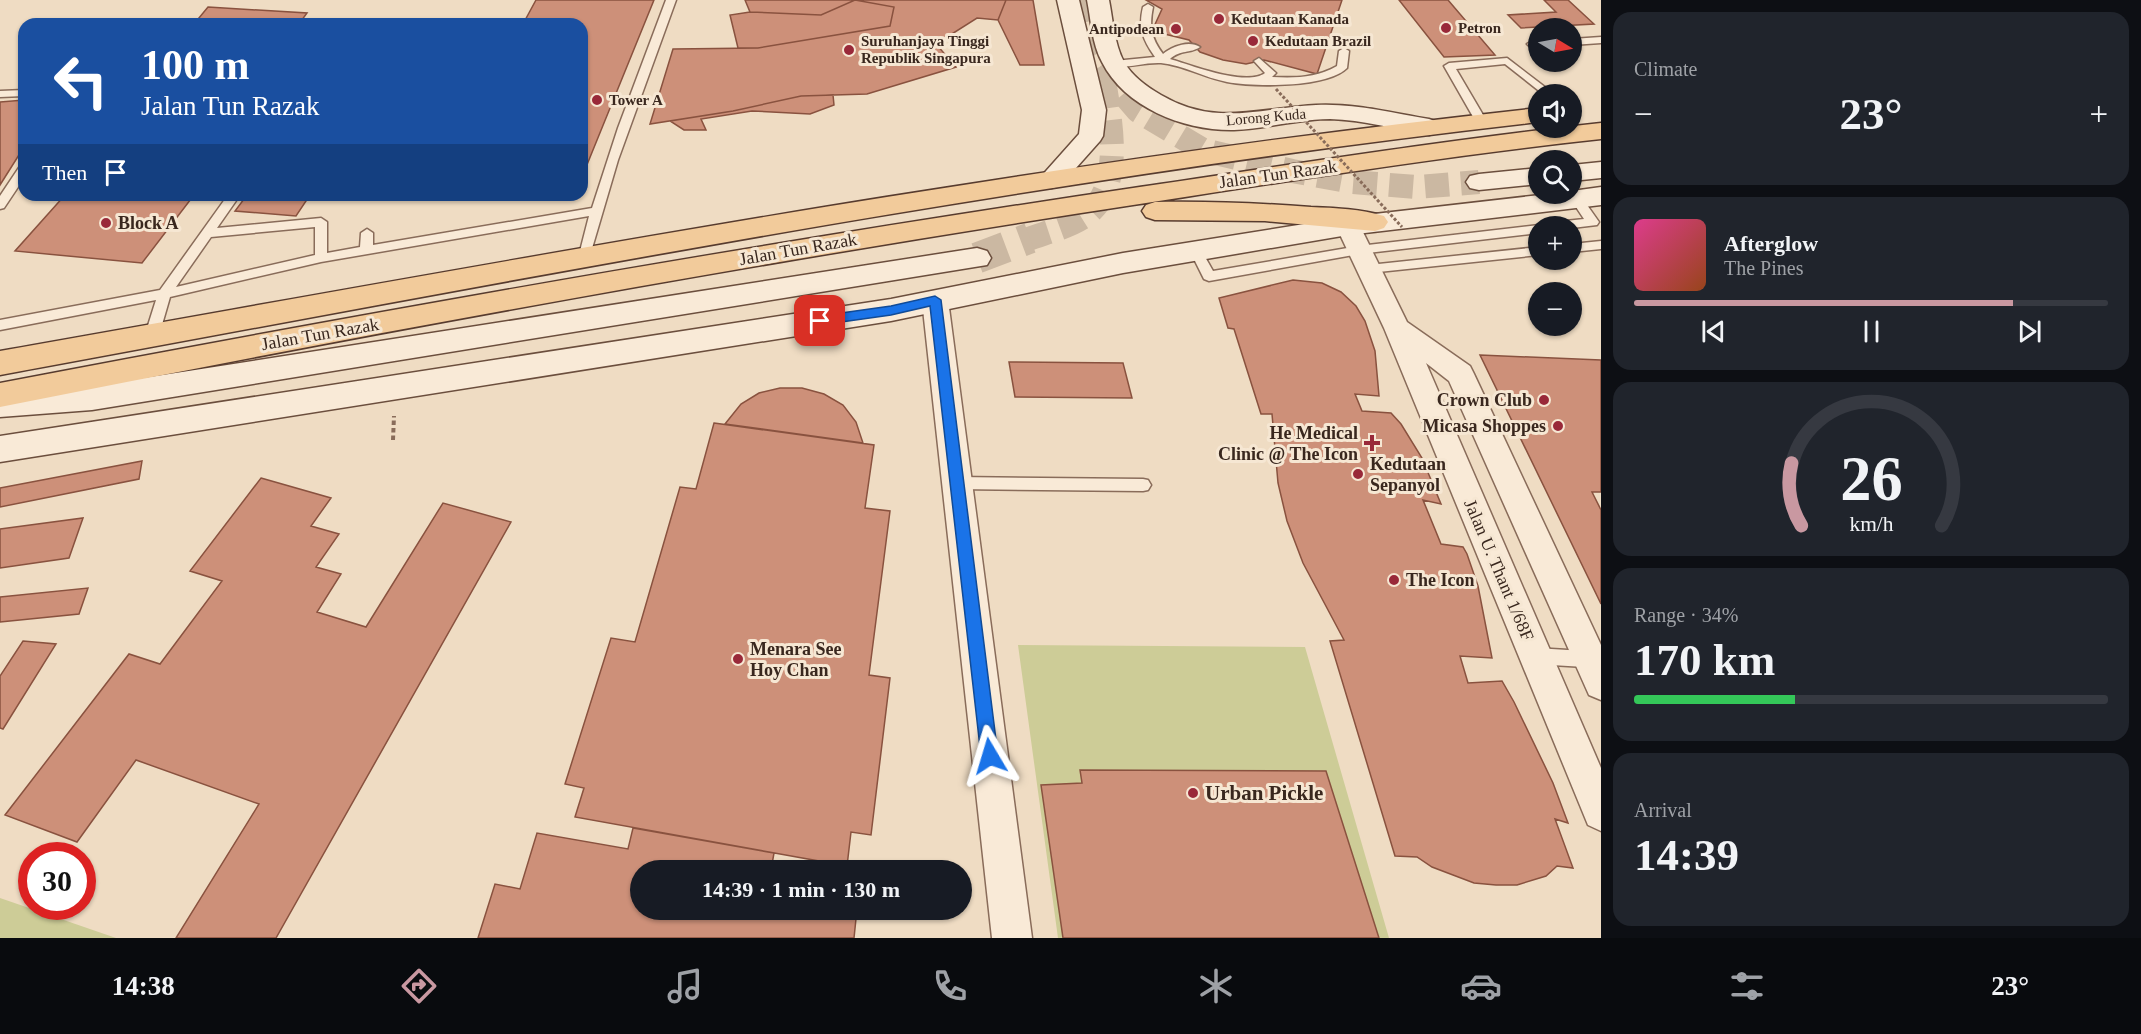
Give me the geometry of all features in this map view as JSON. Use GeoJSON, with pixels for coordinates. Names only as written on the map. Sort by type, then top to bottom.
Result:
{"type":"FeatureCollection","features":[{"type":"Feature","properties":{"kind":"main road"},"geometry":{"type":"LineString","coordinates":[[1582,111],[1601,110]]}},
{"type":"Feature","properties":{"kind":"main road","name":"Jalan Tun Razak"},"geometry":{"type":"LineString","coordinates":[[0,363],[584,259],[1051,180],[1480,120],[1528,116]]}},
{"type":"Feature","properties":{"kind":"main road","name":"Jalan Tun Razak"},"geometry":{"type":"LineString","coordinates":[[0,395],[297,337],[883,234],[1477,145],[1601,132]]}},
{"type":"Feature","properties":{"kind":"main road"},"geometry":{"type":"LineString","coordinates":[[1003,215],[1210,209],[1290,212],[1371,239]]}},
{"type":"Feature","properties":{"kind":"street"},"geometry":{"type":"LineString","coordinates":[[1051,180],[1091,136],[1094,110],[1068,0]]}},
{"type":"Feature","properties":{"kind":"street","name":"Lorong Kuda"},"geometry":{"type":"LineString","coordinates":[[1098,0],[1107,46],[1114,64],[1126,79],[1149,98],[1188,115],[1221,122],[1329,112],[1429,127]]}},
{"type":"Feature","properties":{"kind":"street"},"geometry":{"type":"LineString","coordinates":[[0,449],[891,310],[1196,251],[1371,239],[1583,189],[1601,171]]}},
{"type":"Feature","properties":{"kind":"street"},"geometry":{"type":"LineString","coordinates":[[1479,182],[1528,177]]}},
{"type":"Feature","properties":{"kind":"street","name":"Jalan U. Thant 1/68F"},"geometry":{"type":"LineString","coordinates":[[1371,239],[1397,328],[1601,812]]}},
{"type":"Feature","properties":{"kind":"street"},"geometry":{"type":"LineString","coordinates":[[0,405],[92,398],[978,258]]}},
{"type":"Feature","properties":{"kind":"street"},"geometry":{"type":"LineString","coordinates":[[935,300],[1012,938]]}},
{"type":"Feature","properties":{"kind":"street","name":"Jalan U. Thant 1/68F"},"geometry":{"type":"LineString","coordinates":[[1397,328],[1460,374],[1597,667]]}},
{"type":"Feature","properties":{"kind":"lane"},"geometry":{"type":"LineString","coordinates":[[584,259],[595,211],[671,0]]}},
{"type":"Feature","properties":{"kind":"lane"},"geometry":{"type":"LineString","coordinates":[[1148,7],[1143,25],[1147,39],[1162,60]]}},
{"type":"Feature","properties":{"kind":"lane"},"geometry":{"type":"LineString","coordinates":[[1582,41],[1601,40]]}},
{"type":"Feature","properties":{"kind":"lane"},"geometry":{"type":"LineString","coordinates":[[1162,60],[1175,50],[1195,47]]}},
{"type":"Feature","properties":{"kind":"lane"},"geometry":{"type":"LineString","coordinates":[[1114,64],[1162,60],[1228,79],[1304,81],[1327,77],[1342,68],[1344,51]]}},
{"type":"Feature","properties":{"kind":"lane"},"geometry":{"type":"LineString","coordinates":[[1259,61],[1271,73],[1262,80]]}},
{"type":"Feature","properties":{"kind":"lane"},"geometry":{"type":"LineString","coordinates":[[1480,120],[1449,66],[1507,61],[1536,84]]}},
{"type":"Feature","properties":{"kind":"lane"},"geometry":{"type":"LineString","coordinates":[[0,94],[18,93]]}},
{"type":"Feature","properties":{"kind":"lane"},"geometry":{"type":"LineString","coordinates":[[0,205],[18,178]]}},
{"type":"Feature","properties":{"kind":"lane"},"geometry":{"type":"LineString","coordinates":[[1583,189],[1593,222],[1601,234]]}},
{"type":"Feature","properties":{"kind":"lane"},"geometry":{"type":"LineString","coordinates":[[153,335],[164,294],[230,201]]}},
{"type":"Feature","properties":{"kind":"lane"},"geometry":{"type":"LineString","coordinates":[[0,325],[164,294],[321,258],[595,211]]}},
{"type":"Feature","properties":{"kind":"lane"},"geometry":{"type":"LineString","coordinates":[[207,233],[321,222],[321,258]]}},
{"type":"Feature","properties":{"kind":"lane"},"geometry":{"type":"LineString","coordinates":[[1582,223],[1593,222]]}},
{"type":"Feature","properties":{"kind":"lane"},"geometry":{"type":"LineString","coordinates":[[1371,239],[1528,230]]}},
{"type":"Feature","properties":{"kind":"lane"},"geometry":{"type":"LineString","coordinates":[[366,251],[367,233]]}},
{"type":"Feature","properties":{"kind":"lane"},"geometry":{"type":"LineString","coordinates":[[1371,239],[1528,250]]}},
{"type":"Feature","properties":{"kind":"lane"},"geometry":{"type":"LineString","coordinates":[[1582,247],[1601,245]]}},
{"type":"Feature","properties":{"kind":"lane"},"geometry":{"type":"LineString","coordinates":[[956,483],[1143,485]]}},
{"type":"Feature","properties":{"kind":"lane"},"geometry":{"type":"LineString","coordinates":[[1535,656],[1597,667]]}},
{"type":"Feature","properties":{"kind":"path"},"geometry":{"type":"LineString","coordinates":[[1276,89],[1371,239]]}},
{"type":"Feature","properties":{"kind":"shaded area","name":"Urban Pickle"},"geometry":{"type":"Polygon","coordinates":[[[1018,645],[1305,647],[1389,938],[1058,938],[1018,645]]]}},
{"type":"Feature","properties":{"kind":"shaded area"},"geometry":{"type":"Polygon","coordinates":[[[0,898],[18,904],[18,920],[64,920],[116,938],[0,938],[0,898]]]}},
{"type":"Feature","properties":{"kind":"building","name":"Tower A"},"geometry":{"type":"Polygon","coordinates":[[[536,0],[654,0],[588,162],[588,18],[526,18],[536,0]]]}},
{"type":"Feature","properties":{"kind":"building"},"geometry":{"type":"Polygon","coordinates":[[[745,0],[855,0],[821,15],[750,12],[745,0]]]}},
{"type":"Feature","properties":{"kind":"building"},"geometry":{"type":"Polygon","coordinates":[[[855,0],[1006,0],[998,20],[977,18],[936,44],[956,67],[867,94],[801,96],[733,111],[650,124],[673,49],[758,48],[890,26],[894,7],[855,0]]]}},
{"type":"Feature","properties":{"kind":"building"},"geometry":{"type":"Polygon","coordinates":[[[855,0],[894,7],[890,26],[758,48],[738,48],[730,15],[750,12],[821,15],[855,0]]]}},
{"type":"Feature","properties":{"kind":"building"},"geometry":{"type":"Polygon","coordinates":[[[1006,0],[1033,0],[1044,65],[1020,65],[998,20],[1006,0]]]}},
{"type":"Feature","properties":{"kind":"building"},"geometry":{"type":"Polygon","coordinates":[[[1146,0],[1342,0],[1317,74],[1264,60],[1246,64],[1223,60],[1200,52],[1189,40],[1152,31],[1162,9],[1146,0]]]}},
{"type":"Feature","properties":{"kind":"building","name":"Petron"},"geometry":{"type":"Polygon","coordinates":[[[1399,0],[1448,0],[1495,55],[1444,57],[1399,0]]]}},
{"type":"Feature","properties":{"kind":"building"},"geometry":{"type":"Polygon","coordinates":[[[1544,0],[1568,0],[1594,24],[1582,25],[1582,18],[1528,18],[1528,28],[1521,28],[1508,15],[1556,12],[1544,0]]]}},
{"type":"Feature","properties":{"kind":"building"},"geometry":{"type":"Polygon","coordinates":[[[208,7],[307,13],[303,18],[199,18],[208,7]]]}},
{"type":"Feature","properties":{"kind":"building"},"geometry":{"type":"Polygon","coordinates":[[[833,95],[834,105],[810,114],[752,111],[701,119],[706,130],[684,130],[670,121],[733,111],[801,96],[833,95]]]}},
{"type":"Feature","properties":{"kind":"building"},"geometry":{"type":"Polygon","coordinates":[[[18,100],[18,156],[0,185],[0,102],[18,100]]]}},
{"type":"Feature","properties":{"kind":"building","name":"Block A"},"geometry":{"type":"Polygon","coordinates":[[[60,201],[189,201],[142,263],[15,251],[60,201]]]}},
{"type":"Feature","properties":{"kind":"building"},"geometry":{"type":"Polygon","coordinates":[[[242,201],[306,201],[296,216],[235,211],[242,201]]]}},
{"type":"Feature","properties":{"kind":"building","name":"The Icon"},"geometry":{"type":"Polygon","coordinates":[[[1293,280],[1322,283],[1341,292],[1356,306],[1365,321],[1375,351],[1379,396],[1355,394],[1362,411],[1391,413],[1401,424],[1422,458],[1441,504],[1423,500],[1441,544],[1463,547],[1467,554],[1478,586],[1492,658],[1460,656],[1468,683],[1502,681],[1514,702],[1553,783],[1568,823],[1555,819],[1573,868],[1557,866],[1546,876],[1517,885],[1496,885],[1474,883],[1432,867],[1417,857],[1395,856],[1330,641],[1344,640],[1303,563],[1287,521],[1278,483],[1272,414],[1261,414],[1234,329],[1228,328],[1219,298],[1293,280]]]}},
{"type":"Feature","properties":{"kind":"building","name":"Micasa Shoppes"},"geometry":{"type":"Polygon","coordinates":[[[1480,355],[1601,360],[1601,492],[1592,492],[1601,510],[1601,604],[1480,355]]]}},
{"type":"Feature","properties":{"kind":"building"},"geometry":{"type":"Polygon","coordinates":[[[1009,362],[1123,363],[1132,398],[1015,397],[1009,362]]]}},
{"type":"Feature","properties":{"kind":"building"},"geometry":{"type":"Polygon","coordinates":[[[780,388],[802,388],[824,394],[843,405],[856,422],[863,443],[725,424],[741,404],[759,393],[780,388]]]}},
{"type":"Feature","properties":{"kind":"building","name":"Menara See Hoy Chan"},"geometry":{"type":"Polygon","coordinates":[[[714,423],[874,445],[865,508],[890,511],[869,675],[890,678],[871,835],[851,832],[848,860],[814,860],[575,817],[584,788],[565,784],[611,638],[635,642],[680,487],[696,489],[714,423]]]}},
{"type":"Feature","properties":{"kind":"building"},"geometry":{"type":"Polygon","coordinates":[[[142,461],[139,479],[0,507],[0,488],[142,461]]]}},
{"type":"Feature","properties":{"kind":"building"},"geometry":{"type":"Polygon","coordinates":[[[261,478],[331,498],[311,526],[339,534],[316,567],[341,574],[317,612],[366,627],[443,503],[511,522],[276,938],[176,938],[259,804],[136,760],[77,842],[5,815],[129,654],[160,664],[222,581],[190,571],[261,478]]]}},
{"type":"Feature","properties":{"kind":"building"},"geometry":{"type":"Polygon","coordinates":[[[83,518],[69,558],[0,568],[0,529],[83,518]]]}},
{"type":"Feature","properties":{"kind":"building"},"geometry":{"type":"Polygon","coordinates":[[[88,588],[79,614],[0,622],[0,597],[88,588]]]}},
{"type":"Feature","properties":{"kind":"building"},"geometry":{"type":"Polygon","coordinates":[[[23,641],[56,644],[3,729],[0,728],[0,676],[23,641]]]}},
{"type":"Feature","properties":{"kind":"building"},"geometry":{"type":"Polygon","coordinates":[[[1080,770],[1326,771],[1379,938],[1063,938],[1041,785],[1082,783],[1080,770]]]}},
{"type":"Feature","properties":{"kind":"building"},"geometry":{"type":"Polygon","coordinates":[[[633,828],[774,853],[773,860],[630,860],[630,920],[856,920],[854,938],[478,938],[495,884],[520,889],[537,833],[628,849],[633,828]]]}},
{"type":"Feature","properties":{"kind":"tunnel"},"geometry":{"type":"LineString","coordinates":[[1076,0],[1090,55],[1102,69]]}},
{"type":"Feature","properties":{"kind":"tunnel"},"geometry":{"type":"LineString","coordinates":[[1026,240],[1076,222],[1097,205],[1106,188],[1111,169],[1112,148],[1102,69]]}},
{"type":"Feature","properties":{"kind":"tunnel"},"geometry":{"type":"LineString","coordinates":[[1102,69],[1138,111],[1203,150],[1292,171],[1352,182],[1417,187],[1479,182]]}},
{"type":"Feature","properties":{"kind":"tunnel"},"geometry":{"type":"LineString","coordinates":[[977,258],[1030,238]]}},
{"type":"Feature","properties":{"kind":"place","name":"Kedutaan Kanada"},"geometry":{"type":"Point","coordinates":[1219,19]}},
{"type":"Feature","properties":{"kind":"place","name":"Petron"},"geometry":{"type":"Point","coordinates":[1446,28]}},
{"type":"Feature","properties":{"kind":"place","name":"Antipodean"},"geometry":{"type":"Point","coordinates":[1176,29]}},
{"type":"Feature","properties":{"kind":"place","name":"Kedutaan Brazil"},"geometry":{"type":"Point","coordinates":[1253,41]}},
{"type":"Feature","properties":{"kind":"place","name":"Suruhanjaya Tinggi Republik Singapura"},"geometry":{"type":"Point","coordinates":[849,50]}},
{"type":"Feature","properties":{"kind":"place","name":"Tower A"},"geometry":{"type":"Point","coordinates":[597,100]}},
{"type":"Feature","properties":{"kind":"place","name":"Block A"},"geometry":{"type":"Point","coordinates":[106,223]}},
{"type":"Feature","properties":{"kind":"place","name":"Crown Club"},"geometry":{"type":"Point","coordinates":[1544,400]}},
{"type":"Feature","properties":{"kind":"place","name":"Micasa Shoppes"},"geometry":{"type":"Point","coordinates":[1558,426]}},
{"type":"Feature","properties":{"kind":"place","name":"He Medical Clinic @ The Icon"},"geometry":{"type":"Point","coordinates":[1372,443]}},
{"type":"Feature","properties":{"kind":"place","name":"Kedutaan Sepanyol"},"geometry":{"type":"Point","coordinates":[1358,474]}},
{"type":"Feature","properties":{"kind":"place","name":"The Icon"},"geometry":{"type":"Point","coordinates":[1394,580]}},
{"type":"Feature","properties":{"kind":"place","name":"Menara See Hoy Chan"},"geometry":{"type":"Point","coordinates":[738,659]}},
{"type":"Feature","properties":{"kind":"place","name":"Urban Pickle"},"geometry":{"type":"Point","coordinates":[1193,793]}},
{"type":"Feature","properties":{"kind":"route"},"geometry":{"type":"LineString","coordinates":[[820,321],[891,310],[935,300],[990,756]]}}]}
